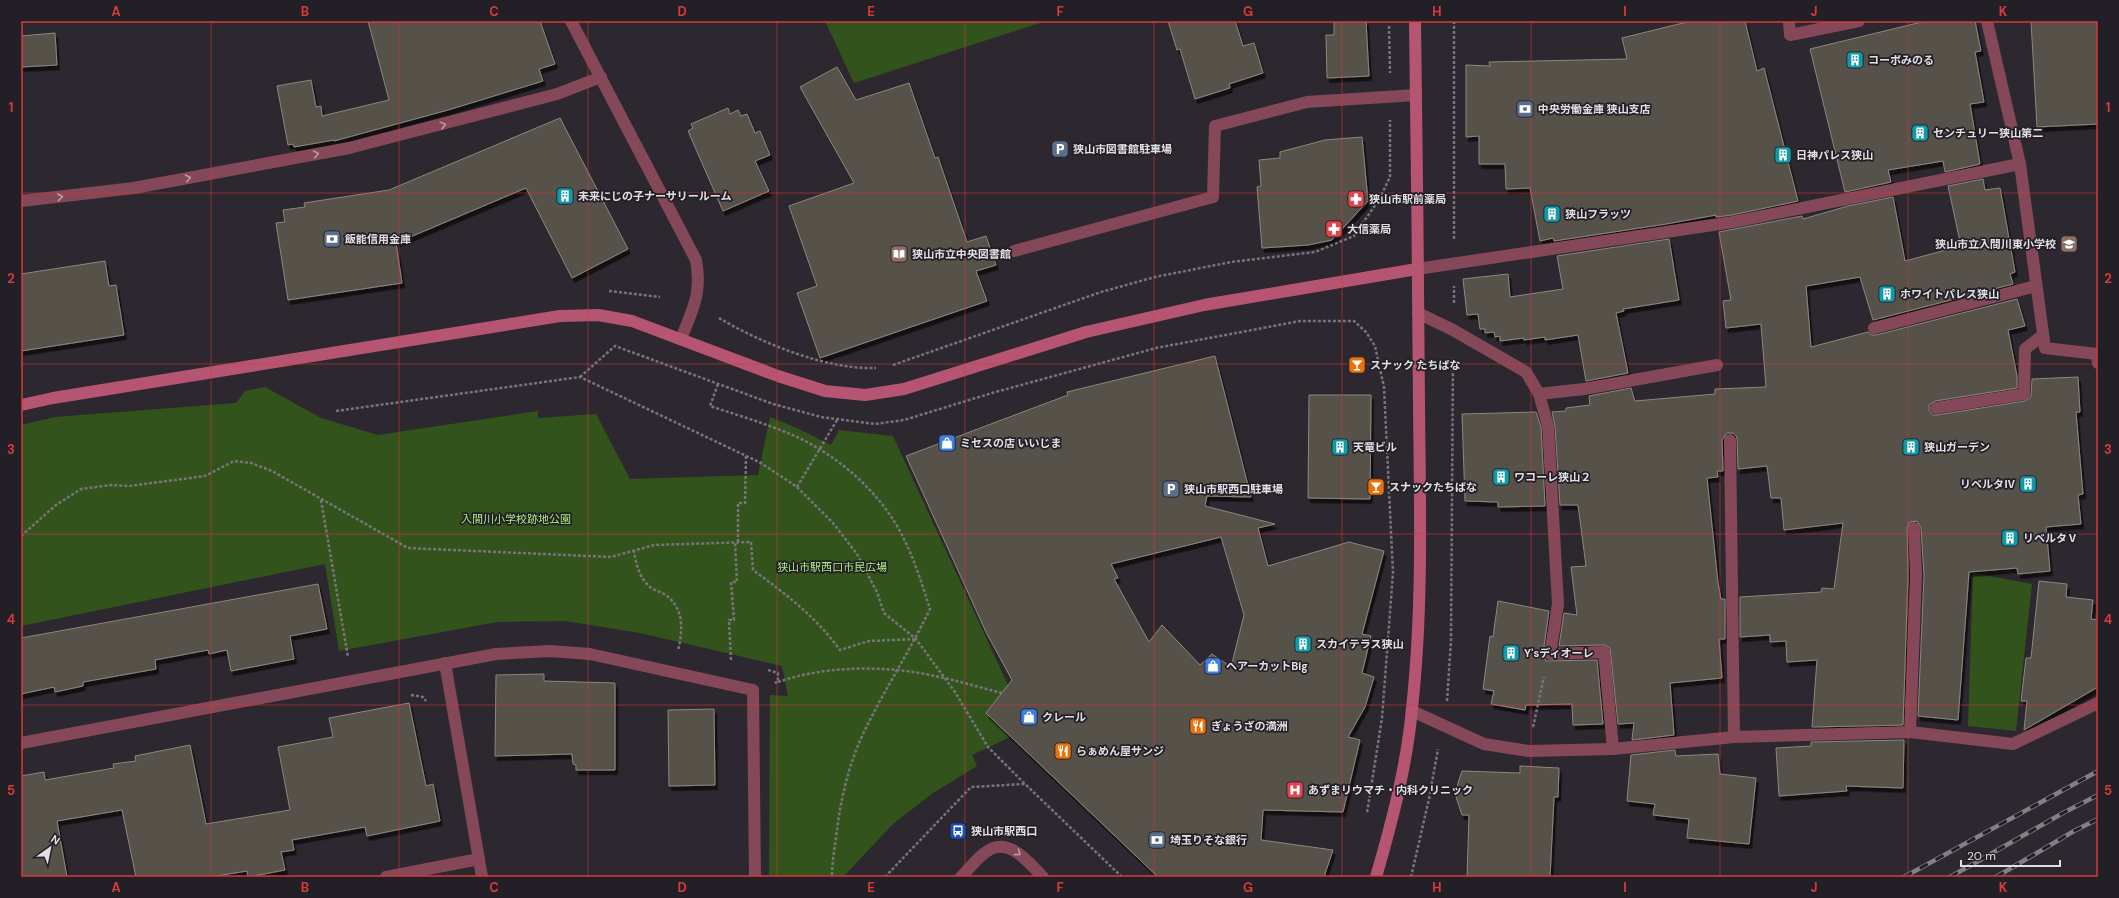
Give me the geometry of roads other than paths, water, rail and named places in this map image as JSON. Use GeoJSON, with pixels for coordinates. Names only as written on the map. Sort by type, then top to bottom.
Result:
{"type":"FeatureCollection","features":[{"type":"Feature","properties":{"kind":"street"},"geometry":{"type":"LineString","coordinates":[[571,21],[696,260],[699,280],[696,299],[681,339]]}},
{"type":"Feature","properties":{"kind":"street"},"geometry":{"type":"LineString","coordinates":[[1376,877],[1396,798],[1412,711],[1420,579],[1416,21]]}},
{"type":"Feature","properties":{"kind":"street"},"geometry":{"type":"LineString","coordinates":[[1789,21],[1790,35],[1859,21]]}},
{"type":"Feature","properties":{"kind":"street"},"geometry":{"type":"LineString","coordinates":[[1987,21],[2020,164],[2045,348],[2097,354],[2098,363]]}},
{"type":"Feature","properties":{"kind":"street"},"geometry":{"type":"LineString","coordinates":[[21,201],[134,188],[349,148],[557,94],[601,77]]}},
{"type":"Feature","properties":{"kind":"street"},"geometry":{"type":"LineString","coordinates":[[1014,251],[1213,197],[1214,126],[1307,102],[1416,95]]}},
{"type":"Feature","properties":{"kind":"street"},"geometry":{"type":"LineString","coordinates":[[21,405],[61,397],[560,316],[598,315],[626,320],[778,376],[825,391],[865,394],[904,389],[1086,332],[1204,305],[1418,268],[1733,222],[2020,164]]}},
{"type":"Feature","properties":{"kind":"street"},"geometry":{"type":"LineString","coordinates":[[1874,328],[2036,286]]}},
{"type":"Feature","properties":{"kind":"street"},"geometry":{"type":"LineString","coordinates":[[1418,313],[1453,330],[1526,372],[1539,394],[1548,426],[1558,604],[1550,654],[1604,652],[1613,749]]}},
{"type":"Feature","properties":{"kind":"street"},"geometry":{"type":"LineString","coordinates":[[1936,408],[2024,394],[2025,349],[2043,335]]}},
{"type":"Feature","properties":{"kind":"street"},"geometry":{"type":"LineString","coordinates":[[1539,394],[1584,389],[1717,365]]}},
{"type":"Feature","properties":{"kind":"street"},"geometry":{"type":"LineString","coordinates":[[1730,440],[1734,738]]}},
{"type":"Feature","properties":{"kind":"street"},"geometry":{"type":"LineString","coordinates":[[1910,732],[1916,575],[1914,528]]}},
{"type":"Feature","properties":{"kind":"street"},"geometry":{"type":"LineString","coordinates":[[21,743],[496,654],[549,651],[590,654],[753,690],[755,877]]}},
{"type":"Feature","properties":{"kind":"street"},"geometry":{"type":"LineString","coordinates":[[445,663],[482,877]]}},
{"type":"Feature","properties":{"kind":"street"},"geometry":{"type":"LineString","coordinates":[[1412,711],[1484,744],[1528,751],[1613,749],[1734,738],[1910,732],[2013,744],[2098,703]]}},
{"type":"Feature","properties":{"kind":"street"},"geometry":{"type":"LineString","coordinates":[[962,877],[986,852],[994,847],[1007,847],[1017,851],[1043,877]]}},
{"type":"Feature","properties":{"kind":"street"},"geometry":{"type":"LineString","coordinates":[[386,877],[479,859]]}},
{"type":"Feature","properties":{"kind":"railway"},"geometry":{"type":"LineString","coordinates":[[1904,877],[2098,771]]}},
{"type":"Feature","properties":{"kind":"railway"},"geometry":{"type":"LineString","coordinates":[[1950,877],[2063,813],[2098,795]]}},
{"type":"Feature","properties":{"kind":"railway"},"geometry":{"type":"LineString","coordinates":[[1996,877],[2074,831],[2098,819]]}},
{"type":"Feature","properties":{"kind":"place","name":"コーポみのる"},"geometry":{"type":"Point","coordinates":[1855,60]}},
{"type":"Feature","properties":{"kind":"place","name":"中央労働金庫 狭山支店"},"geometry":{"type":"Point","coordinates":[1525,109]}},
{"type":"Feature","properties":{"kind":"place","name":"センチュリー狭山第二"},"geometry":{"type":"Point","coordinates":[1920,133]}},
{"type":"Feature","properties":{"kind":"place","name":"狭山市図書館駐車場"},"geometry":{"type":"Point","coordinates":[1060,149]}},
{"type":"Feature","properties":{"kind":"place","name":"日神パレス狭山"},"geometry":{"type":"Point","coordinates":[1783,155]}},
{"type":"Feature","properties":{"kind":"place","name":"未来にじの子ナーサリールーム"},"geometry":{"type":"Point","coordinates":[565,196]}},
{"type":"Feature","properties":{"kind":"place","name":"狭山市駅前薬局"},"geometry":{"type":"Point","coordinates":[1356,199]}},
{"type":"Feature","properties":{"kind":"place","name":"狭山フラッツ"},"geometry":{"type":"Point","coordinates":[1552,214]}},
{"type":"Feature","properties":{"kind":"place","name":"大信薬局"},"geometry":{"type":"Point","coordinates":[1334,229]}},
{"type":"Feature","properties":{"kind":"place","name":"飯能信用金庫"},"geometry":{"type":"Point","coordinates":[332,239]}},
{"type":"Feature","properties":{"kind":"place","name":"狭山市立入間川東小学校"},"geometry":{"type":"Point","coordinates":[2069,244]}},
{"type":"Feature","properties":{"kind":"place","name":"狭山市立中央図書館"},"geometry":{"type":"Point","coordinates":[899,254]}},
{"type":"Feature","properties":{"kind":"place","name":"ホワイトパレス狭山"},"geometry":{"type":"Point","coordinates":[1887,294]}},
{"type":"Feature","properties":{"kind":"place","name":"スナック たちばな"},"geometry":{"type":"Point","coordinates":[1357,365]}},
{"type":"Feature","properties":{"kind":"place","name":"ミセスの店 いいじま"},"geometry":{"type":"Point","coordinates":[947,443]}},
{"type":"Feature","properties":{"kind":"place","name":"天竜ビル"},"geometry":{"type":"Point","coordinates":[1340,447]}},
{"type":"Feature","properties":{"kind":"place","name":"狭山ガーデン"},"geometry":{"type":"Point","coordinates":[1911,447]}},
{"type":"Feature","properties":{"kind":"place","name":"ワコーレ狭山２"},"geometry":{"type":"Point","coordinates":[1501,477]}},
{"type":"Feature","properties":{"kind":"place","name":"リベルタⅣ"},"geometry":{"type":"Point","coordinates":[2028,484]}},
{"type":"Feature","properties":{"kind":"place","name":"スナックたちばな"},"geometry":{"type":"Point","coordinates":[1376,487]}},
{"type":"Feature","properties":{"kind":"place","name":"狭山市駅西口駐車場"},"geometry":{"type":"Point","coordinates":[1171,489]}},
{"type":"Feature","properties":{"kind":"place","name":"リベルタⅤ"},"geometry":{"type":"Point","coordinates":[2010,538]}},
{"type":"Feature","properties":{"kind":"place","name":"スカイテラス狭山"},"geometry":{"type":"Point","coordinates":[1303,644]}},
{"type":"Feature","properties":{"kind":"place","name":"Y'sディオーレ"},"geometry":{"type":"Point","coordinates":[1511,653]}},
{"type":"Feature","properties":{"kind":"place","name":"ヘアーカットBig"},"geometry":{"type":"Point","coordinates":[1213,666]}},
{"type":"Feature","properties":{"kind":"place","name":"クレール"},"geometry":{"type":"Point","coordinates":[1029,717]}},
{"type":"Feature","properties":{"kind":"place","name":"ぎょうざの満洲"},"geometry":{"type":"Point","coordinates":[1198,726]}},
{"type":"Feature","properties":{"kind":"place","name":"らぁめん屋サンジ"},"geometry":{"type":"Point","coordinates":[1063,751]}},
{"type":"Feature","properties":{"kind":"place","name":"あずまリウマチ・内科クリニック"},"geometry":{"type":"Point","coordinates":[1295,790]}},
{"type":"Feature","properties":{"kind":"place","name":"狭山市駅西口"},"geometry":{"type":"Point","coordinates":[958,831]}},
{"type":"Feature","properties":{"kind":"place","name":"埼玉りそな銀行"},"geometry":{"type":"Point","coordinates":[1157,840]}},
{"type":"Feature","properties":{"kind":"park label","name":"入間川小学校跡地公園"},"geometry":{"type":"Point","coordinates":[516,519]}},
{"type":"Feature","properties":{"kind":"park label","name":"狭山市駅西口市民広場"},"geometry":{"type":"Point","coordinates":[832,567]}}]}
